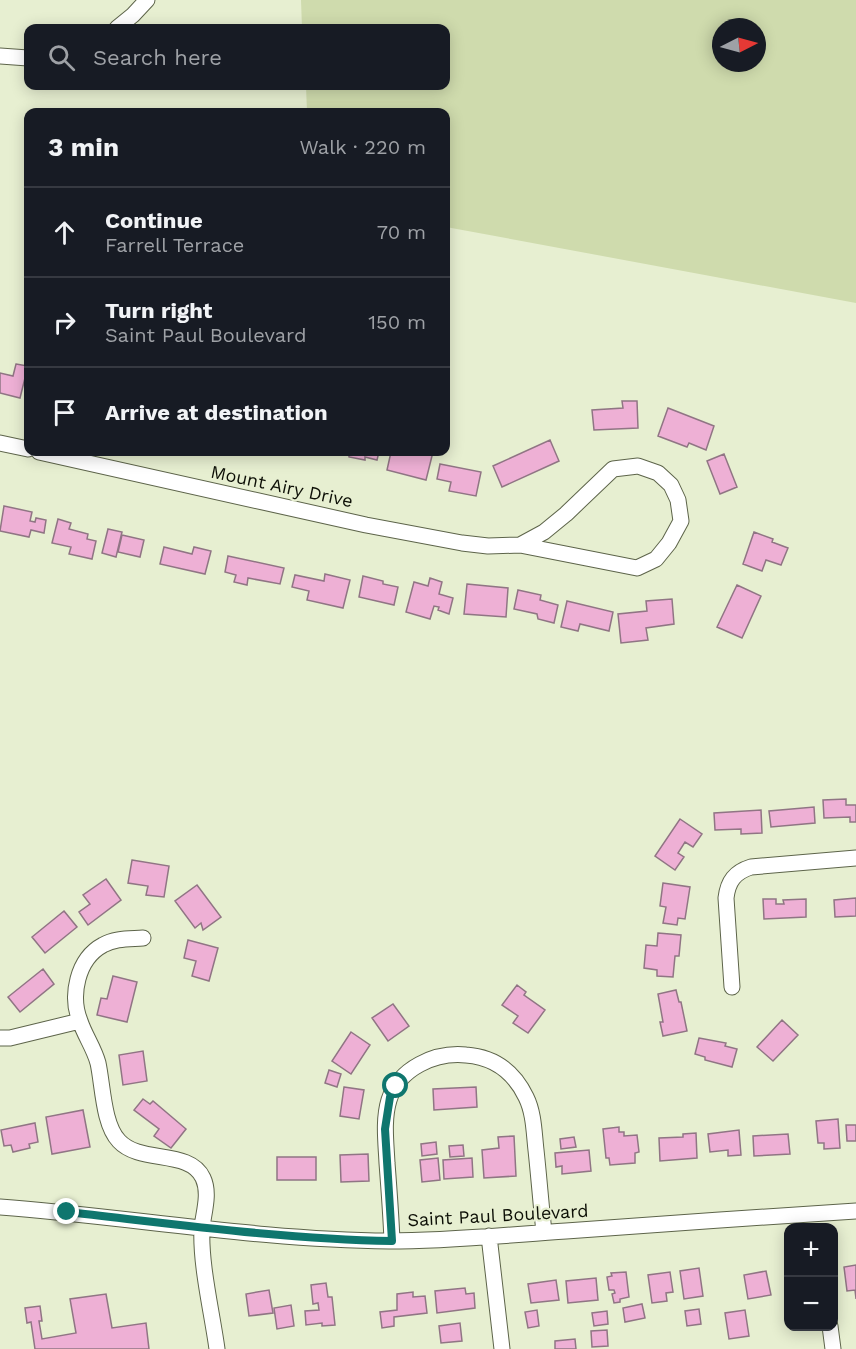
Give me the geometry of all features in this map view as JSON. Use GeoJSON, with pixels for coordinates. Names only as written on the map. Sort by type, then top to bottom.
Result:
{"type":"FeatureCollection","features":[{"type":"Feature","properties":{"kind":"street"},"geometry":{"type":"LineString","coordinates":[[122,24],[147,0]]}},
{"type":"Feature","properties":{"kind":"street"},"geometry":{"type":"LineString","coordinates":[[0,56],[24,58]]}},
{"type":"Feature","properties":{"kind":"street"},"geometry":{"type":"LineString","coordinates":[[0,443],[24,448]]}},
{"type":"Feature","properties":{"kind":"street","name":"Mount Airy Drive"},"geometry":{"type":"LineString","coordinates":[[57,456],[388,529],[488,546],[520,544],[637,568],[656,559],[669,543],[681,521],[678,500],[670,485],[658,473],[638,466],[613,469],[544,532],[520,544]]}},
{"type":"Feature","properties":{"kind":"street"},"geometry":{"type":"LineString","coordinates":[[732,987],[726,898],[728,886],[733,877],[741,870],[751,867],[856,858]]}},
{"type":"Feature","properties":{"kind":"street"},"geometry":{"type":"LineString","coordinates":[[143,938],[112,941],[102,945],[85,962],[76,986],[76,1003],[80,1021],[97,1062],[113,1135],[128,1149],[141,1154],[188,1163],[203,1176],[207,1197],[202,1228],[203,1250],[217,1349]]}},
{"type":"Feature","properties":{"kind":"street"},"geometry":{"type":"LineString","coordinates":[[0,1038],[10,1038],[80,1021]]}},
{"type":"Feature","properties":{"kind":"street"},"geometry":{"type":"LineString","coordinates":[[392,1241],[385,1129],[390,1097],[405,1075],[417,1066],[442,1056],[457,1054],[493,1061],[514,1076],[528,1100],[544,1232]]}},
{"type":"Feature","properties":{"kind":"street","name":"Saint Paul Boulevard"},"geometry":{"type":"LineString","coordinates":[[0,1207],[316,1239],[392,1241],[813,1221],[856,1211]]}},
{"type":"Feature","properties":{"kind":"street"},"geometry":{"type":"LineString","coordinates":[[489,1236],[502,1349]]}},
{"type":"Feature","properties":{"kind":"street"},"geometry":{"type":"LineString","coordinates":[[831,1331],[833,1349]]}},
{"type":"Feature","properties":{"kind":"green space"},"geometry":{"type":"Polygon","coordinates":[[[301,0],[856,0],[856,303],[450,228],[450,108],[307,108],[306,90],[450,90],[450,24],[302,24],[301,0]]]}},
{"type":"Feature","properties":{"kind":"building"},"geometry":{"type":"Polygon","coordinates":[[[16,364],[24,365],[24,382],[20,398],[0,393],[0,373],[13,376],[16,364]]]}},
{"type":"Feature","properties":{"kind":"building"},"geometry":{"type":"Polygon","coordinates":[[[622,401],[637,401],[638,428],[594,430],[592,410],[623,408],[622,401]]]}},
{"type":"Feature","properties":{"kind":"building"},"geometry":{"type":"Polygon","coordinates":[[[668,408],[714,426],[706,450],[689,443],[687,447],[658,436],[668,408]]]}},
{"type":"Feature","properties":{"kind":"building"},"geometry":{"type":"Polygon","coordinates":[[[550,440],[559,461],[502,487],[493,466],[550,440]]]}},
{"type":"Feature","properties":{"kind":"building"},"geometry":{"type":"Polygon","coordinates":[[[724,454],[737,487],[720,494],[707,461],[724,454]]]}},
{"type":"Feature","properties":{"kind":"building"},"geometry":{"type":"Polygon","coordinates":[[[349,456],[378,456],[377,460],[349,456]]]}},
{"type":"Feature","properties":{"kind":"building"},"geometry":{"type":"Polygon","coordinates":[[[390,456],[432,456],[426,480],[387,470],[390,456]]]}},
{"type":"Feature","properties":{"kind":"building"},"geometry":{"type":"Polygon","coordinates":[[[440,464],[481,472],[476,496],[449,491],[451,482],[437,479],[440,464]]]}},
{"type":"Feature","properties":{"kind":"building"},"geometry":{"type":"Polygon","coordinates":[[[4,506],[32,512],[30,521],[35,522],[36,518],[46,520],[44,533],[31,530],[29,537],[0,531],[4,506]]]}},
{"type":"Feature","properties":{"kind":"building"},"geometry":{"type":"Polygon","coordinates":[[[58,519],[71,523],[69,529],[88,534],[87,539],[96,541],[92,559],[69,554],[71,547],[52,543],[58,519]]]}},
{"type":"Feature","properties":{"kind":"building"},"geometry":{"type":"Polygon","coordinates":[[[108,529],[122,532],[116,557],[102,553],[108,529]]]}},
{"type":"Feature","properties":{"kind":"building"},"geometry":{"type":"Polygon","coordinates":[[[754,532],[788,548],[781,565],[766,560],[762,571],[743,564],[754,532]]]}},
{"type":"Feature","properties":{"kind":"building"},"geometry":{"type":"Polygon","coordinates":[[[122,535],[144,540],[140,557],[118,552],[122,535]]]}},
{"type":"Feature","properties":{"kind":"building"},"geometry":{"type":"Polygon","coordinates":[[[164,547],[192,554],[194,547],[211,551],[205,574],[160,564],[164,547]]]}},
{"type":"Feature","properties":{"kind":"building"},"geometry":{"type":"Polygon","coordinates":[[[228,556],[284,568],[280,584],[248,578],[247,585],[234,582],[236,575],[225,572],[228,556]]]}},
{"type":"Feature","properties":{"kind":"building"},"geometry":{"type":"Polygon","coordinates":[[[325,574],[350,580],[343,608],[307,600],[309,591],[292,587],[295,575],[324,581],[325,574]]]}},
{"type":"Feature","properties":{"kind":"building"},"geometry":{"type":"Polygon","coordinates":[[[363,576],[398,587],[394,605],[359,597],[363,576]]]}},
{"type":"Feature","properties":{"kind":"building"},"geometry":{"type":"Polygon","coordinates":[[[430,578],[442,582],[439,594],[453,598],[449,614],[434,606],[430,619],[406,612],[414,582],[428,586],[430,578]]]}},
{"type":"Feature","properties":{"kind":"building"},"geometry":{"type":"Polygon","coordinates":[[[467,584],[508,588],[506,617],[464,614],[467,584]]]}},
{"type":"Feature","properties":{"kind":"building"},"geometry":{"type":"Polygon","coordinates":[[[737,585],[761,596],[742,638],[717,627],[737,585]]]}},
{"type":"Feature","properties":{"kind":"building"},"geometry":{"type":"Polygon","coordinates":[[[518,590],[541,595],[540,600],[558,605],[554,623],[538,619],[537,614],[514,609],[518,590]]]}},
{"type":"Feature","properties":{"kind":"building"},"geometry":{"type":"Polygon","coordinates":[[[672,599],[674,624],[646,628],[648,640],[621,643],[618,614],[647,611],[646,601],[672,599]]]}},
{"type":"Feature","properties":{"kind":"building"},"geometry":{"type":"Polygon","coordinates":[[[567,601],[613,612],[609,631],[580,624],[578,631],[561,627],[567,601]]]}},
{"type":"Feature","properties":{"kind":"building"},"geometry":{"type":"Polygon","coordinates":[[[846,799],[846,805],[856,805],[856,822],[850,822],[850,817],[824,818],[823,800],[846,799]]]}},
{"type":"Feature","properties":{"kind":"building"},"geometry":{"type":"Polygon","coordinates":[[[814,807],[815,823],[771,827],[769,811],[814,807]]]}},
{"type":"Feature","properties":{"kind":"building"},"geometry":{"type":"Polygon","coordinates":[[[761,810],[762,833],[741,834],[741,829],[715,830],[714,813],[761,810]]]}},
{"type":"Feature","properties":{"kind":"building"},"geometry":{"type":"Polygon","coordinates":[[[680,819],[702,834],[693,847],[685,842],[678,853],[684,857],[675,870],[655,856],[680,819]]]}},
{"type":"Feature","properties":{"kind":"building"},"geometry":{"type":"Polygon","coordinates":[[[132,860],[169,866],[164,897],[146,895],[148,886],[128,883],[132,860]]]}},
{"type":"Feature","properties":{"kind":"building"},"geometry":{"type":"Polygon","coordinates":[[[106,879],[121,900],[88,925],[79,912],[90,904],[83,895],[106,879]]]}},
{"type":"Feature","properties":{"kind":"building"},"geometry":{"type":"Polygon","coordinates":[[[663,883],[690,887],[685,919],[678,918],[677,925],[663,923],[666,907],[660,906],[663,883]]]}},
{"type":"Feature","properties":{"kind":"building"},"geometry":{"type":"Polygon","coordinates":[[[197,885],[221,917],[203,930],[201,923],[195,928],[175,901],[197,885]]]}},
{"type":"Feature","properties":{"kind":"building"},"geometry":{"type":"Polygon","coordinates":[[[856,898],[856,916],[835,917],[834,900],[856,898]]]}},
{"type":"Feature","properties":{"kind":"building"},"geometry":{"type":"Polygon","coordinates":[[[763,899],[776,899],[776,904],[784,904],[783,900],[806,899],[806,917],[764,919],[763,899]]]}},
{"type":"Feature","properties":{"kind":"building"},"geometry":{"type":"Polygon","coordinates":[[[64,911],[77,927],[45,953],[32,937],[64,911]]]}},
{"type":"Feature","properties":{"kind":"building"},"geometry":{"type":"Polygon","coordinates":[[[658,933],[681,935],[679,956],[675,956],[673,977],[657,976],[657,970],[644,968],[646,945],[657,946],[658,933]]]}},
{"type":"Feature","properties":{"kind":"building"},"geometry":{"type":"Polygon","coordinates":[[[188,940],[218,948],[209,981],[192,976],[196,961],[184,958],[188,940]]]}},
{"type":"Feature","properties":{"kind":"building"},"geometry":{"type":"Polygon","coordinates":[[[43,969],[54,984],[20,1012],[8,997],[43,969]]]}},
{"type":"Feature","properties":{"kind":"building"},"geometry":{"type":"Polygon","coordinates":[[[113,976],[137,982],[127,1022],[97,1015],[101,998],[107,999],[113,976]]]}},
{"type":"Feature","properties":{"kind":"building"},"geometry":{"type":"Polygon","coordinates":[[[517,985],[526,992],[524,995],[545,1010],[528,1033],[513,1023],[518,1016],[502,1005],[517,985]]]}},
{"type":"Feature","properties":{"kind":"building"},"geometry":{"type":"Polygon","coordinates":[[[676,990],[687,1031],[663,1036],[658,994],[676,990]]]}},
{"type":"Feature","properties":{"kind":"building"},"geometry":{"type":"Polygon","coordinates":[[[393,1004],[409,1026],[388,1041],[372,1018],[393,1004]]]}},
{"type":"Feature","properties":{"kind":"building"},"geometry":{"type":"Polygon","coordinates":[[[782,1020],[798,1035],[773,1061],[757,1047],[782,1020]]]}},
{"type":"Feature","properties":{"kind":"building"},"geometry":{"type":"Polygon","coordinates":[[[351,1032],[370,1045],[351,1074],[332,1061],[351,1032]]]}},
{"type":"Feature","properties":{"kind":"building"},"geometry":{"type":"Polygon","coordinates":[[[699,1038],[726,1043],[725,1046],[737,1049],[732,1067],[705,1060],[705,1057],[695,1054],[699,1038]]]}},
{"type":"Feature","properties":{"kind":"building"},"geometry":{"type":"Polygon","coordinates":[[[143,1051],[147,1081],[123,1085],[119,1055],[143,1051]]]}},
{"type":"Feature","properties":{"kind":"building"},"geometry":{"type":"Polygon","coordinates":[[[329,1070],[341,1074],[337,1087],[325,1083],[329,1070]]]}},
{"type":"Feature","properties":{"kind":"building"},"geometry":{"type":"Polygon","coordinates":[[[344,1087],[364,1090],[359,1119],[340,1116],[344,1087]]]}},
{"type":"Feature","properties":{"kind":"building"},"geometry":{"type":"Polygon","coordinates":[[[476,1087],[477,1107],[434,1110],[433,1089],[476,1087]]]}},
{"type":"Feature","properties":{"kind":"building"},"geometry":{"type":"Polygon","coordinates":[[[143,1099],[150,1104],[153,1101],[186,1129],[171,1148],[154,1136],[159,1129],[134,1110],[143,1099]]]}},
{"type":"Feature","properties":{"kind":"building"},"geometry":{"type":"Polygon","coordinates":[[[83,1110],[90,1147],[52,1154],[46,1117],[83,1110]]]}},
{"type":"Feature","properties":{"kind":"building"},"geometry":{"type":"Polygon","coordinates":[[[838,1119],[840,1148],[824,1149],[824,1143],[818,1143],[816,1121],[838,1119]]]}},
{"type":"Feature","properties":{"kind":"building"},"geometry":{"type":"Polygon","coordinates":[[[35,1123],[38,1142],[29,1144],[30,1148],[13,1152],[11,1145],[4,1146],[1,1130],[35,1123]]]}},
{"type":"Feature","properties":{"kind":"building"},"geometry":{"type":"Polygon","coordinates":[[[846,1125],[856,1125],[856,1141],[847,1141],[846,1125]]]}},
{"type":"Feature","properties":{"kind":"building"},"geometry":{"type":"Polygon","coordinates":[[[619,1127],[619,1132],[624,1132],[624,1136],[637,1135],[639,1152],[635,1153],[635,1163],[610,1165],[609,1158],[606,1158],[603,1129],[619,1127]]]}},
{"type":"Feature","properties":{"kind":"building"},"geometry":{"type":"Polygon","coordinates":[[[739,1130],[741,1155],[728,1156],[728,1150],[710,1152],[708,1134],[739,1130]]]}},
{"type":"Feature","properties":{"kind":"building"},"geometry":{"type":"Polygon","coordinates":[[[696,1133],[697,1158],[660,1161],[659,1138],[683,1137],[683,1134],[696,1133]]]}},
{"type":"Feature","properties":{"kind":"building"},"geometry":{"type":"Polygon","coordinates":[[[788,1134],[790,1154],[754,1156],[753,1136],[788,1134]]]}},
{"type":"Feature","properties":{"kind":"building"},"geometry":{"type":"Polygon","coordinates":[[[514,1136],[516,1176],[484,1178],[482,1150],[499,1148],[498,1137],[514,1136]]]}},
{"type":"Feature","properties":{"kind":"building"},"geometry":{"type":"Polygon","coordinates":[[[574,1137],[576,1147],[561,1149],[560,1139],[574,1137]]]}},
{"type":"Feature","properties":{"kind":"building"},"geometry":{"type":"Polygon","coordinates":[[[436,1142],[437,1154],[422,1156],[421,1144],[436,1142]]]}},
{"type":"Feature","properties":{"kind":"building"},"geometry":{"type":"Polygon","coordinates":[[[463,1145],[464,1156],[450,1157],[449,1146],[463,1145]]]}},
{"type":"Feature","properties":{"kind":"building"},"geometry":{"type":"Polygon","coordinates":[[[589,1150],[591,1171],[562,1174],[562,1166],[556,1167],[555,1153],[589,1150]]]}},
{"type":"Feature","properties":{"kind":"building"},"geometry":{"type":"Polygon","coordinates":[[[368,1154],[369,1181],[341,1182],[340,1155],[368,1154]]]}},
{"type":"Feature","properties":{"kind":"building"},"geometry":{"type":"Polygon","coordinates":[[[277,1157],[316,1157],[316,1180],[277,1180],[277,1157]]]}},
{"type":"Feature","properties":{"kind":"building"},"geometry":{"type":"Polygon","coordinates":[[[438,1158],[440,1180],[422,1182],[420,1160],[438,1158]]]}},
{"type":"Feature","properties":{"kind":"building"},"geometry":{"type":"Polygon","coordinates":[[[472,1158],[473,1177],[444,1179],[443,1160],[472,1158]]]}},
{"type":"Feature","properties":{"kind":"building"},"geometry":{"type":"Polygon","coordinates":[[[856,1265],[856,1299],[855,1290],[847,1291],[844,1267],[856,1265]]]}},
{"type":"Feature","properties":{"kind":"building"},"geometry":{"type":"Polygon","coordinates":[[[699,1268],[703,1296],[684,1299],[680,1271],[699,1268]]]}},
{"type":"Feature","properties":{"kind":"building"},"geometry":{"type":"Polygon","coordinates":[[[766,1271],[771,1295],[748,1299],[744,1275],[766,1271]]]}},
{"type":"Feature","properties":{"kind":"building"},"geometry":{"type":"Polygon","coordinates":[[[626,1272],[629,1297],[614,1303],[612,1294],[615,1293],[614,1290],[609,1290],[607,1277],[612,1276],[611,1273],[626,1272]]]}},
{"type":"Feature","properties":{"kind":"building"},"geometry":{"type":"Polygon","coordinates":[[[670,1272],[673,1292],[666,1293],[667,1301],[652,1303],[648,1275],[670,1272]]]}},
{"type":"Feature","properties":{"kind":"building"},"geometry":{"type":"Polygon","coordinates":[[[596,1278],[598,1300],[568,1303],[566,1281],[596,1278]]]}},
{"type":"Feature","properties":{"kind":"building"},"geometry":{"type":"Polygon","coordinates":[[[556,1280],[559,1300],[531,1303],[528,1284],[556,1280]]]}},
{"type":"Feature","properties":{"kind":"building"},"geometry":{"type":"Polygon","coordinates":[[[326,1283],[328,1297],[332,1297],[335,1325],[322,1326],[322,1323],[306,1325],[305,1311],[319,1310],[318,1303],[313,1304],[311,1285],[326,1283]]]}},
{"type":"Feature","properties":{"kind":"building"},"geometry":{"type":"Polygon","coordinates":[[[465,1288],[466,1294],[474,1293],[475,1308],[437,1313],[435,1291],[465,1288]]]}},
{"type":"Feature","properties":{"kind":"building"},"geometry":{"type":"Polygon","coordinates":[[[269,1290],[273,1313],[249,1316],[246,1294],[269,1290]]]}},
{"type":"Feature","properties":{"kind":"building"},"geometry":{"type":"Polygon","coordinates":[[[413,1292],[413,1297],[425,1296],[427,1313],[394,1317],[394,1326],[382,1328],[380,1312],[397,1310],[397,1294],[413,1292]]]}},
{"type":"Feature","properties":{"kind":"building"},"geometry":{"type":"Polygon","coordinates":[[[106,1294],[112,1328],[146,1323],[149,1349],[35,1349],[31,1322],[27,1323],[25,1308],[40,1306],[42,1321],[39,1321],[42,1339],[76,1333],[70,1299],[106,1294]]]}},
{"type":"Feature","properties":{"kind":"building"},"geometry":{"type":"Polygon","coordinates":[[[642,1304],[645,1318],[625,1322],[623,1308],[642,1304]]]}},
{"type":"Feature","properties":{"kind":"building"},"geometry":{"type":"Polygon","coordinates":[[[291,1305],[294,1326],[277,1329],[274,1308],[291,1305]]]}},
{"type":"Feature","properties":{"kind":"building"},"geometry":{"type":"Polygon","coordinates":[[[699,1309],[701,1324],[687,1326],[685,1311],[699,1309]]]}},
{"type":"Feature","properties":{"kind":"building"},"geometry":{"type":"Polygon","coordinates":[[[537,1310],[539,1326],[528,1328],[525,1312],[537,1310]]]}},
{"type":"Feature","properties":{"kind":"building"},"geometry":{"type":"Polygon","coordinates":[[[745,1310],[749,1336],[729,1339],[725,1313],[745,1310]]]}},
{"type":"Feature","properties":{"kind":"building"},"geometry":{"type":"Polygon","coordinates":[[[607,1311],[608,1324],[594,1326],[592,1313],[607,1311]]]}},
{"type":"Feature","properties":{"kind":"building"},"geometry":{"type":"Polygon","coordinates":[[[460,1323],[462,1341],[441,1343],[439,1326],[460,1323]]]}},
{"type":"Feature","properties":{"kind":"building"},"geometry":{"type":"Polygon","coordinates":[[[607,1330],[608,1346],[592,1347],[591,1331],[607,1330]]]}},
{"type":"Feature","properties":{"kind":"building"},"geometry":{"type":"Polygon","coordinates":[[[575,1339],[576,1349],[555,1349],[555,1341],[575,1339]]]}},
{"type":"Feature","properties":{"kind":"route"},"geometry":{"type":"LineString","coordinates":[[67,1212],[262,1235],[392,1241],[385,1129],[390,1097],[396,1086]]}}]}
